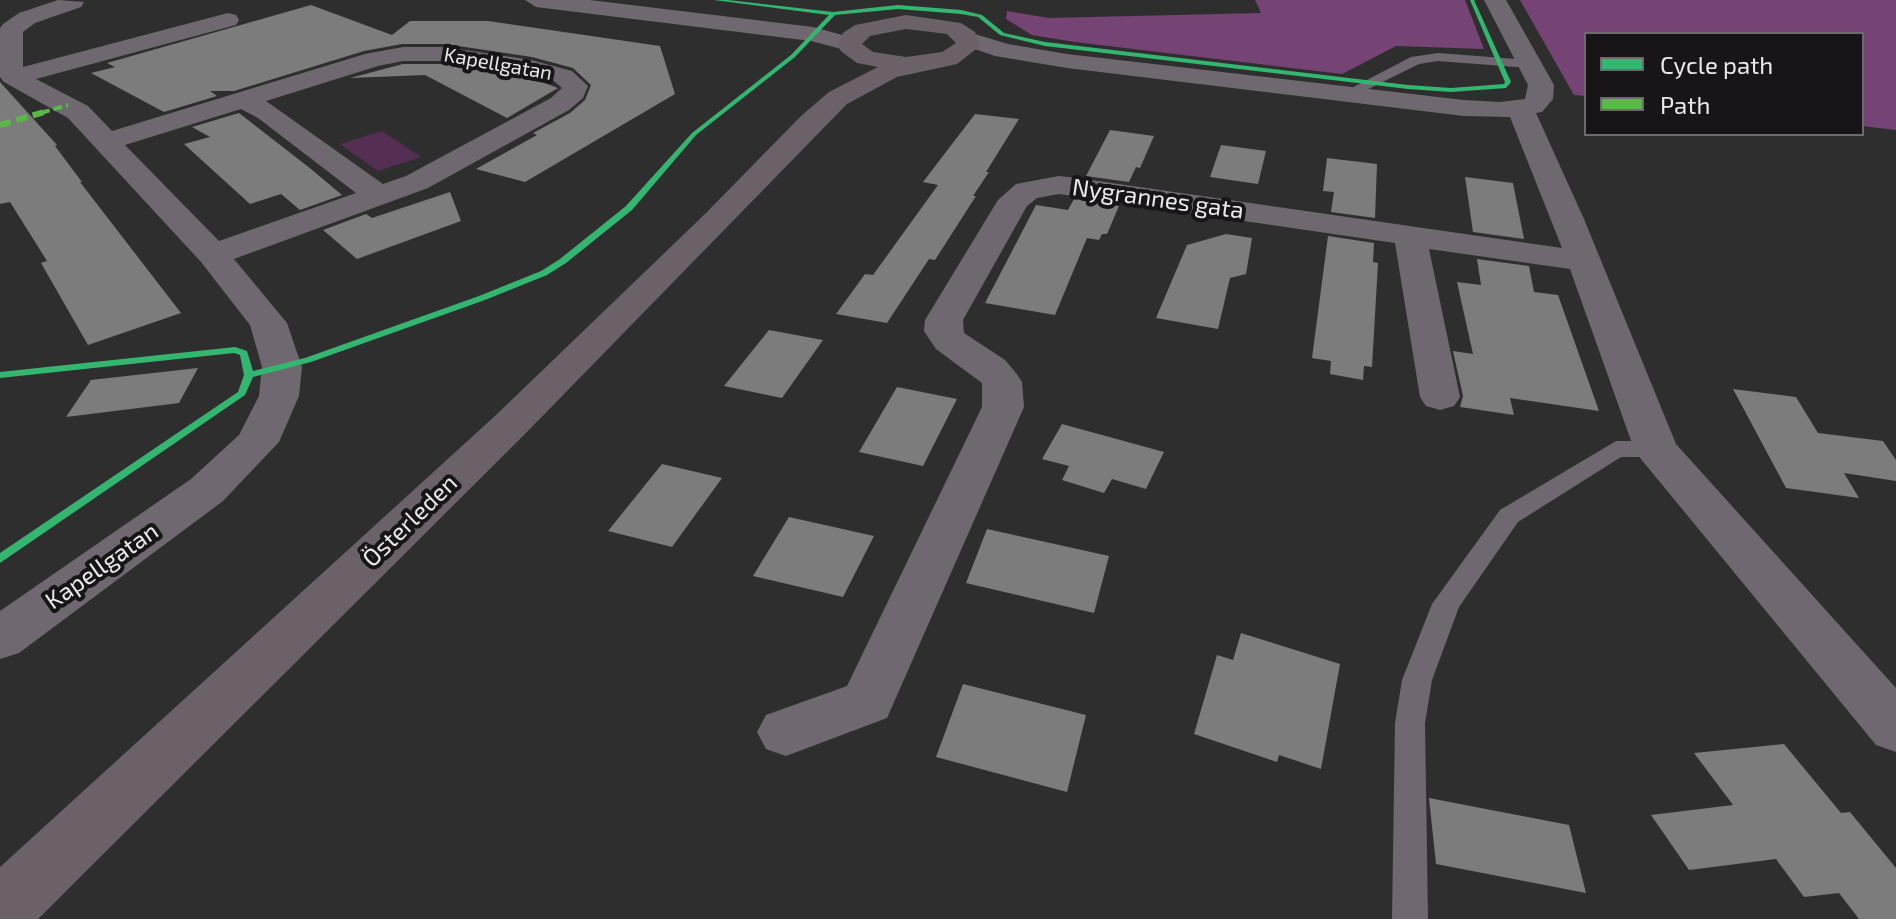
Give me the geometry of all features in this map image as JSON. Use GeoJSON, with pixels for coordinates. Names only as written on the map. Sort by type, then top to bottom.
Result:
{"type":"FeatureCollection","features":[{"type":"Feature","properties":{"kind":"main road"},"geometry":{"type":"LineString","coordinates":[[921,0],[906,16],[854,35],[849,46],[860,56],[883,63],[934,62]]}},
{"type":"Feature","properties":{"kind":"main road"},"geometry":{"type":"LineString","coordinates":[[948,0],[966,37]]}},
{"type":"Feature","properties":{"kind":"main road"},"geometry":{"type":"LineString","coordinates":[[880,25],[927,23],[953,28],[966,37]]}},
{"type":"Feature","properties":{"kind":"main road","name":"Österleden"},"geometry":{"type":"LineString","coordinates":[[0,911],[523,413],[811,122],[838,98],[866,81],[965,50],[966,37]]}},
{"type":"Feature","properties":{"kind":"main road","name":"Österleden"},"geometry":{"type":"LineString","coordinates":[[811,122],[836,81],[849,46]]}},
{"type":"Feature","properties":{"kind":"street"},"geometry":{"type":"LineString","coordinates":[[536,0],[813,34],[849,46]]}},
{"type":"Feature","properties":{"kind":"street"},"geometry":{"type":"LineString","coordinates":[[565,0],[745,21],[880,25]]}},
{"type":"Feature","properties":{"kind":"street"},"geometry":{"type":"LineString","coordinates":[[966,37],[1004,51],[1067,61],[1464,108],[1520,109],[1533,106],[1540,99],[1541,85],[1495,0]]}},
{"type":"Feature","properties":{"kind":"street"},"geometry":{"type":"LineString","coordinates":[[73,2],[27,18],[11,29],[10,70],[13,77],[228,20]]}},
{"type":"Feature","properties":{"kind":"street","name":"Kapellgatan"},"geometry":{"type":"LineString","coordinates":[[109,141],[374,59],[417,53],[539,69],[563,76],[575,86],[570,97],[539,116],[417,182],[213,255]]}},
{"type":"Feature","properties":{"kind":"street"},"geometry":{"type":"LineString","coordinates":[[934,62],[991,57],[1067,61]]}},
{"type":"Feature","properties":{"kind":"street","name":"Kapellgatan"},"geometry":{"type":"LineString","coordinates":[[0,638],[207,490],[257,442],[279,396],[282,367],[277,343],[268,323],[213,255],[109,141],[68,105],[13,77]]}},
{"type":"Feature","properties":{"kind":"street"},"geometry":{"type":"LineString","coordinates":[[244,100],[268,112],[381,197]]}},
{"type":"Feature","properties":{"kind":"street"},"geometry":{"type":"LineString","coordinates":[[1520,109],[1543,158],[1656,449],[1896,728]]}},
{"type":"Feature","properties":{"kind":"street","name":"Nygrannes gata"},"geometry":{"type":"LineString","coordinates":[[786,732],[867,702],[1003,407],[1002,382],[991,368],[950,341],[943,331],[944,320],[1014,200],[1027,191],[1043,187],[1077,187],[1583,261]]}},
{"type":"Feature","properties":{"kind":"street"},"geometry":{"type":"LineString","coordinates":[[1410,235],[1440,397]]}},
{"type":"Feature","properties":{"kind":"lane"},"geometry":{"type":"LineString","coordinates":[[1347,94],[1416,60],[1438,57],[1529,64]]}},
{"type":"Feature","properties":{"kind":"lane"},"geometry":{"type":"LineString","coordinates":[[1410,919],[1410,723],[1417,680],[1446,604],[1509,516],[1616,449],[1656,449]]}},
{"type":"Feature","properties":{"kind":"shaded area"},"geometry":{"type":"Polygon","coordinates":[[[1255,0],[1465,0],[1484,49],[1396,46],[1342,74],[1032,35],[1006,19],[1007,11],[1049,18],[1261,13],[1255,0]]]}},
{"type":"Feature","properties":{"kind":"shaded area"},"geometry":{"type":"Polygon","coordinates":[[[1520,0],[1896,0],[1896,130],[1864,126],[1864,32],[1584,32],[1584,96],[1574,95],[1520,0]]]}},
{"type":"Feature","properties":{"kind":"shaded area"},"geometry":{"type":"Polygon","coordinates":[[[382,131],[421,157],[378,171],[340,144],[382,131]]]}},
{"type":"Feature","properties":{"kind":"building"},"geometry":{"type":"Polygon","coordinates":[[[311,5],[392,35],[410,21],[488,21],[660,46],[675,94],[525,182],[476,169],[537,135],[533,133],[570,113],[585,100],[591,85],[573,68],[532,57],[445,44],[402,44],[364,51],[234,91],[210,91],[217,96],[164,112],[91,73],[115,67],[107,63],[311,5]]]}},
{"type":"Feature","properties":{"kind":"building"},"geometry":{"type":"Polygon","coordinates":[[[403,64],[445,64],[528,77],[558,88],[507,118],[425,75],[350,78],[403,64]]]}},
{"type":"Feature","properties":{"kind":"building"},"geometry":{"type":"Polygon","coordinates":[[[0,82],[57,145],[80,182],[181,313],[88,345],[41,263],[47,261],[10,202],[0,204],[0,82]]]}},
{"type":"Feature","properties":{"kind":"building"},"geometry":{"type":"Polygon","coordinates":[[[239,113],[342,195],[300,210],[281,194],[250,204],[184,144],[210,137],[192,127],[239,113]]]}},
{"type":"Feature","properties":{"kind":"building"},"geometry":{"type":"Polygon","coordinates":[[[975,114],[1019,119],[973,196],[976,196],[935,260],[929,259],[887,323],[836,314],[865,274],[873,275],[938,185],[923,182],[975,114]]]}},
{"type":"Feature","properties":{"kind":"building"},"geometry":{"type":"Polygon","coordinates":[[[1110,130],[1154,136],[1140,168],[1136,167],[1129,182],[1086,176],[1110,130]]]}},
{"type":"Feature","properties":{"kind":"building"},"geometry":{"type":"Polygon","coordinates":[[[1221,145],[1266,151],[1258,184],[1210,177],[1221,145]]]}},
{"type":"Feature","properties":{"kind":"building"},"geometry":{"type":"Polygon","coordinates":[[[1327,158],[1377,164],[1375,218],[1331,212],[1334,192],[1323,191],[1327,158]]]}},
{"type":"Feature","properties":{"kind":"building"},"geometry":{"type":"Polygon","coordinates":[[[1465,177],[1513,183],[1524,239],[1473,232],[1465,177]]]}},
{"type":"Feature","properties":{"kind":"building"},"geometry":{"type":"Polygon","coordinates":[[[450,192],[461,221],[357,259],[323,230],[366,214],[372,218],[450,192]]]}},
{"type":"Feature","properties":{"kind":"building"},"geometry":{"type":"Polygon","coordinates":[[[1074,199],[1119,206],[1107,234],[1102,234],[1099,240],[1087,238],[1055,315],[985,303],[1036,205],[1068,210],[1074,199]]]}},
{"type":"Feature","properties":{"kind":"building"},"geometry":{"type":"Polygon","coordinates":[[[1226,234],[1252,238],[1246,274],[1230,278],[1218,329],[1156,318],[1187,245],[1226,234]]]}},
{"type":"Feature","properties":{"kind":"building"},"geometry":{"type":"Polygon","coordinates":[[[1328,236],[1374,243],[1373,262],[1378,263],[1372,367],[1364,366],[1363,380],[1330,374],[1331,361],[1312,358],[1328,236]]]}},
{"type":"Feature","properties":{"kind":"building"},"geometry":{"type":"Polygon","coordinates":[[[1477,259],[1529,266],[1534,292],[1558,295],[1599,411],[1510,398],[1514,415],[1460,407],[1463,396],[1453,351],[1473,354],[1457,282],[1481,285],[1477,259]]]}},
{"type":"Feature","properties":{"kind":"building"},"geometry":{"type":"Polygon","coordinates":[[[769,330],[823,340],[782,398],[724,386],[769,330]]]}},
{"type":"Feature","properties":{"kind":"building"},"geometry":{"type":"Polygon","coordinates":[[[198,368],[179,403],[66,417],[91,380],[198,368]]]}},
{"type":"Feature","properties":{"kind":"building"},"geometry":{"type":"Polygon","coordinates":[[[897,387],[957,399],[923,466],[859,452],[897,387]]]}},
{"type":"Feature","properties":{"kind":"building"},"geometry":{"type":"Polygon","coordinates":[[[1733,389],[1796,397],[1818,433],[1883,441],[1896,460],[1896,481],[1844,473],[1859,498],[1786,488],[1733,389]]]}},
{"type":"Feature","properties":{"kind":"building"},"geometry":{"type":"Polygon","coordinates":[[[1062,424],[1164,452],[1146,489],[1112,479],[1104,493],[1062,480],[1069,466],[1042,459],[1062,424]]]}},
{"type":"Feature","properties":{"kind":"building"},"geometry":{"type":"Polygon","coordinates":[[[662,464],[722,478],[672,547],[608,531],[662,464]]]}},
{"type":"Feature","properties":{"kind":"building"},"geometry":{"type":"Polygon","coordinates":[[[789,517],[874,536],[843,597],[753,576],[789,517]]]}},
{"type":"Feature","properties":{"kind":"building"},"geometry":{"type":"Polygon","coordinates":[[[987,529],[1109,556],[1094,613],[966,583],[987,529]]]}},
{"type":"Feature","properties":{"kind":"building"},"geometry":{"type":"Polygon","coordinates":[[[1241,633],[1340,664],[1321,769],[1279,755],[1277,762],[1194,734],[1217,655],[1233,660],[1241,633]]]}},
{"type":"Feature","properties":{"kind":"building"},"geometry":{"type":"Polygon","coordinates":[[[963,684],[1086,715],[1067,792],[936,757],[963,684]]]}},
{"type":"Feature","properties":{"kind":"building"},"geometry":{"type":"Polygon","coordinates":[[[1784,744],[1841,813],[1850,812],[1896,868],[1896,919],[1859,919],[1839,893],[1804,897],[1776,859],[1689,870],[1651,815],[1733,805],[1694,753],[1784,744]]]}},
{"type":"Feature","properties":{"kind":"building"},"geometry":{"type":"Polygon","coordinates":[[[1429,798],[1569,825],[1586,893],[1436,864],[1429,798]]]}},
{"type":"Feature","properties":{"kind":"marked path"},"geometry":{"type":"LineString","coordinates":[[0,125],[68,105]]}},
{"type":"Feature","properties":{"kind":"cycle path"},"geometry":{"type":"LineString","coordinates":[[716,0],[833,14],[898,7],[961,12],[980,16],[1002,34],[1045,44],[1408,87],[1451,90],[1506,86],[1508,82],[1472,0]]}},
{"type":"Feature","properties":{"kind":"cycle path"},"geometry":{"type":"LineString","coordinates":[[249,375],[308,360],[544,273],[629,208],[694,134],[793,56],[833,14]]}},
{"type":"Feature","properties":{"kind":"cycle path"},"geometry":{"type":"LineString","coordinates":[[0,375],[235,350],[244,353],[249,375],[242,393],[0,559]]}}]}
